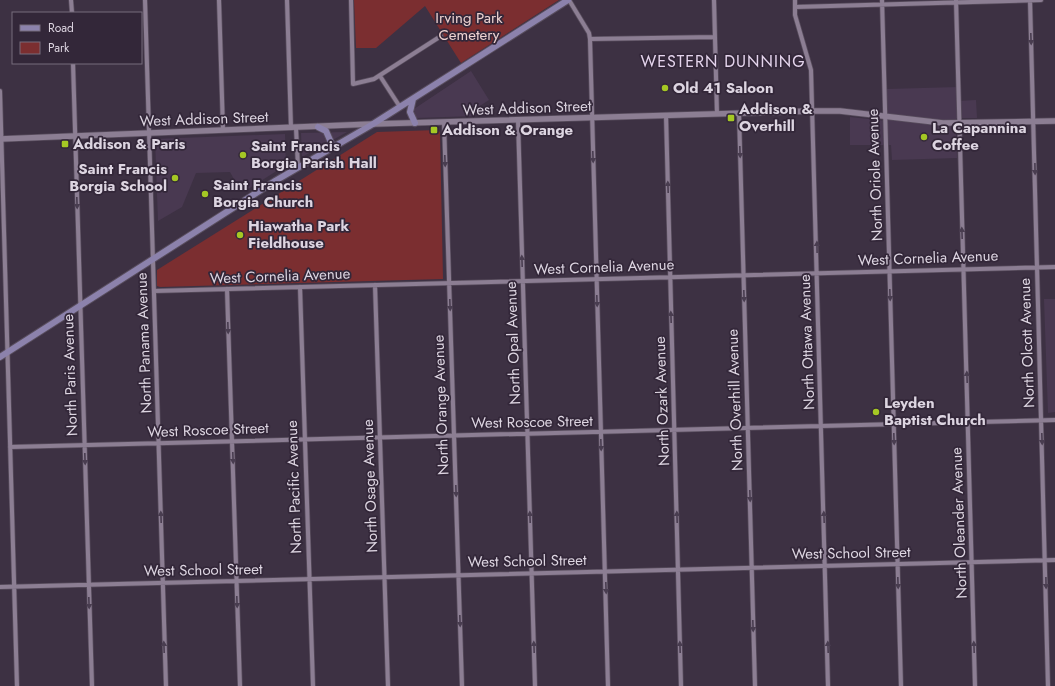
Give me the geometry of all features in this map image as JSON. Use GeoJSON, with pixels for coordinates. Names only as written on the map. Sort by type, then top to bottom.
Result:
{"type":"FeatureCollection","features":[{"type":"Feature","properties":{"kind":"main road"},"geometry":{"type":"LineString","coordinates":[[0,357],[298,167],[373,124],[568,0]]}},
{"type":"Feature","properties":{"kind":"main road"},"geometry":{"type":"LineString","coordinates":[[413,99],[410,112],[415,123]]}},
{"type":"Feature","properties":{"kind":"main road"},"geometry":{"type":"LineString","coordinates":[[318,127],[326,131],[333,147]]}},
{"type":"Feature","properties":{"kind":"street"},"geometry":{"type":"LineString","coordinates":[[71,0],[72,12]]}},
{"type":"Feature","properties":{"kind":"street","name":"North Panama Avenue"},"geometry":{"type":"LineString","coordinates":[[145,0],[166,686]]}},
{"type":"Feature","properties":{"kind":"street"},"geometry":{"type":"LineString","coordinates":[[219,0],[223,130]]}},
{"type":"Feature","properties":{"kind":"street"},"geometry":{"type":"LineString","coordinates":[[287,0],[294,128],[298,167]]}},
{"type":"Feature","properties":{"kind":"street"},"geometry":{"type":"LineString","coordinates":[[351,0],[353,84],[374,80],[441,36]]}},
{"type":"Feature","properties":{"kind":"street"},"geometry":{"type":"LineString","coordinates":[[568,0],[589,33],[590,39],[608,686]]}},
{"type":"Feature","properties":{"kind":"street"},"geometry":{"type":"LineString","coordinates":[[714,0],[717,114]]}},
{"type":"Feature","properties":{"kind":"street","name":"North Ottawa Avenue"},"geometry":{"type":"LineString","coordinates":[[795,0],[795,15],[811,70],[828,686]]}},
{"type":"Feature","properties":{"kind":"street","name":"North Olcott Avenue"},"geometry":{"type":"LineString","coordinates":[[1030,0],[1048,686]]}},
{"type":"Feature","properties":{"kind":"street"},"geometry":{"type":"LineString","coordinates":[[795,7],[882,2],[1041,0]]}},
{"type":"Feature","properties":{"kind":"street","name":"North Oleander Avenue"},"geometry":{"type":"LineString","coordinates":[[956,1],[975,686]]}},
{"type":"Feature","properties":{"kind":"street","name":"North Oriole Avenue"},"geometry":{"type":"LineString","coordinates":[[882,2],[901,686]]}},
{"type":"Feature","properties":{"kind":"street"},"geometry":{"type":"LineString","coordinates":[[590,39],[715,37]]}},
{"type":"Feature","properties":{"kind":"street","name":"North Paris Avenue"},"geometry":{"type":"LineString","coordinates":[[73,64],[92,686]]}},
{"type":"Feature","properties":{"kind":"street"},"geometry":{"type":"LineString","coordinates":[[380,76],[400,107]]}},
{"type":"Feature","properties":{"kind":"street"},"geometry":{"type":"LineString","coordinates":[[0,91],[17,686]]}},
{"type":"Feature","properties":{"kind":"street","name":"West Addison Street"},"geometry":{"type":"LineString","coordinates":[[1,139],[373,124],[812,111],[840,111],[925,121],[959,123],[1055,120]]}},
{"type":"Feature","properties":{"kind":"street","name":"North Overhill Avenue"},"geometry":{"type":"LineString","coordinates":[[739,113],[755,686]]}},
{"type":"Feature","properties":{"kind":"street","name":"North Ozark Avenue"},"geometry":{"type":"LineString","coordinates":[[666,115],[681,686]]}},
{"type":"Feature","properties":{"kind":"street","name":"North Opal Avenue"},"geometry":{"type":"LineString","coordinates":[[518,120],[535,686]]}},
{"type":"Feature","properties":{"kind":"street","name":"North Orange Avenue"},"geometry":{"type":"LineString","coordinates":[[444,122],[462,686]]}},
{"type":"Feature","properties":{"kind":"street","name":"West Cornelia Avenue"},"geometry":{"type":"LineString","coordinates":[[154,291],[1055,267]]}},
{"type":"Feature","properties":{"kind":"street","name":"North Osage Avenue"},"geometry":{"type":"LineString","coordinates":[[375,285],[388,686]]}},
{"type":"Feature","properties":{"kind":"street","name":"North Pacific Avenue"},"geometry":{"type":"LineString","coordinates":[[300,287],[313,686]]}},
{"type":"Feature","properties":{"kind":"street"},"geometry":{"type":"LineString","coordinates":[[227,289],[240,686]]}},
{"type":"Feature","properties":{"kind":"street"},"geometry":{"type":"LineString","coordinates":[[0,295],[5,295]]}},
{"type":"Feature","properties":{"kind":"street","name":"West Roscoe Street"},"geometry":{"type":"LineString","coordinates":[[10,447],[1055,420]]}},
{"type":"Feature","properties":{"kind":"street","name":"West School Street"},"geometry":{"type":"LineString","coordinates":[[0,587],[1055,560]]}},
{"type":"Feature","properties":{"kind":"shaded area"},"geometry":{"type":"Polygon","coordinates":[[[471,71],[489,100],[475,109],[475,116],[416,118],[414,109],[471,71]]]}},
{"type":"Feature","properties":{"kind":"shaded area"},"geometry":{"type":"Polygon","coordinates":[[[958,87],[958,101],[976,100],[977,118],[956,118],[957,158],[892,160],[891,145],[850,145],[850,117],[887,121],[887,89],[958,87]]]}},
{"type":"Feature","properties":{"kind":"shaded area"},"geometry":{"type":"Polygon","coordinates":[[[347,132],[302,157],[301,133],[347,132]]]}},
{"type":"Feature","properties":{"kind":"shaded area","name":"Saint Francis Borgia School"},"geometry":{"type":"Polygon","coordinates":[[[285,134],[286,165],[245,191],[236,183],[230,172],[196,173],[182,207],[158,221],[155,139],[285,134]]]}},
{"type":"Feature","properties":{"kind":"shaded area"},"geometry":{"type":"Polygon","coordinates":[[[1044,299],[1055,299],[1055,412],[1048,413],[1044,299]]]}},
{"type":"Feature","properties":{"kind":"green space","name":"Irving Park Cemetery"},"geometry":{"type":"Polygon","coordinates":[[[354,0],[559,0],[461,63],[425,6],[376,48],[356,48],[354,0]]]}},
{"type":"Feature","properties":{"kind":"green space"},"geometry":{"type":"Polygon","coordinates":[[[437,130],[440,132],[443,279],[157,286],[157,270],[377,132],[437,130]]]}},
{"type":"Feature","properties":{"kind":"place","name":"Old 41 Saloon"},"geometry":{"type":"Point","coordinates":[665,88]}},
{"type":"Feature","properties":{"kind":"place","name":"Addison & Overhill"},"geometry":{"type":"Point","coordinates":[731,118]}},
{"type":"Feature","properties":{"kind":"place","name":"Addison & Orange"},"geometry":{"type":"Point","coordinates":[434,130]}},
{"type":"Feature","properties":{"kind":"place","name":"La Capannina Coffee"},"geometry":{"type":"Point","coordinates":[924,137]}},
{"type":"Feature","properties":{"kind":"place","name":"Addison & Paris"},"geometry":{"type":"Point","coordinates":[65,144]}},
{"type":"Feature","properties":{"kind":"place","name":"Saint Francis Borgia Parish Hall"},"geometry":{"type":"Point","coordinates":[243,155]}},
{"type":"Feature","properties":{"kind":"place","name":"Saint Francis Borgia School"},"geometry":{"type":"Point","coordinates":[175,178]}},
{"type":"Feature","properties":{"kind":"place","name":"Saint Francis Borgia Church"},"geometry":{"type":"Point","coordinates":[205,194]}},
{"type":"Feature","properties":{"kind":"place","name":"Hiawatha Park Fieldhouse"},"geometry":{"type":"Point","coordinates":[240,235]}},
{"type":"Feature","properties":{"kind":"place","name":"Leyden Baptist Church"},"geometry":{"type":"Point","coordinates":[876,412]}},
{"type":"Feature","properties":{"kind":"district","name":"WESTERN DUNNING"},"geometry":{"type":"Point","coordinates":[723,61]}}]}
